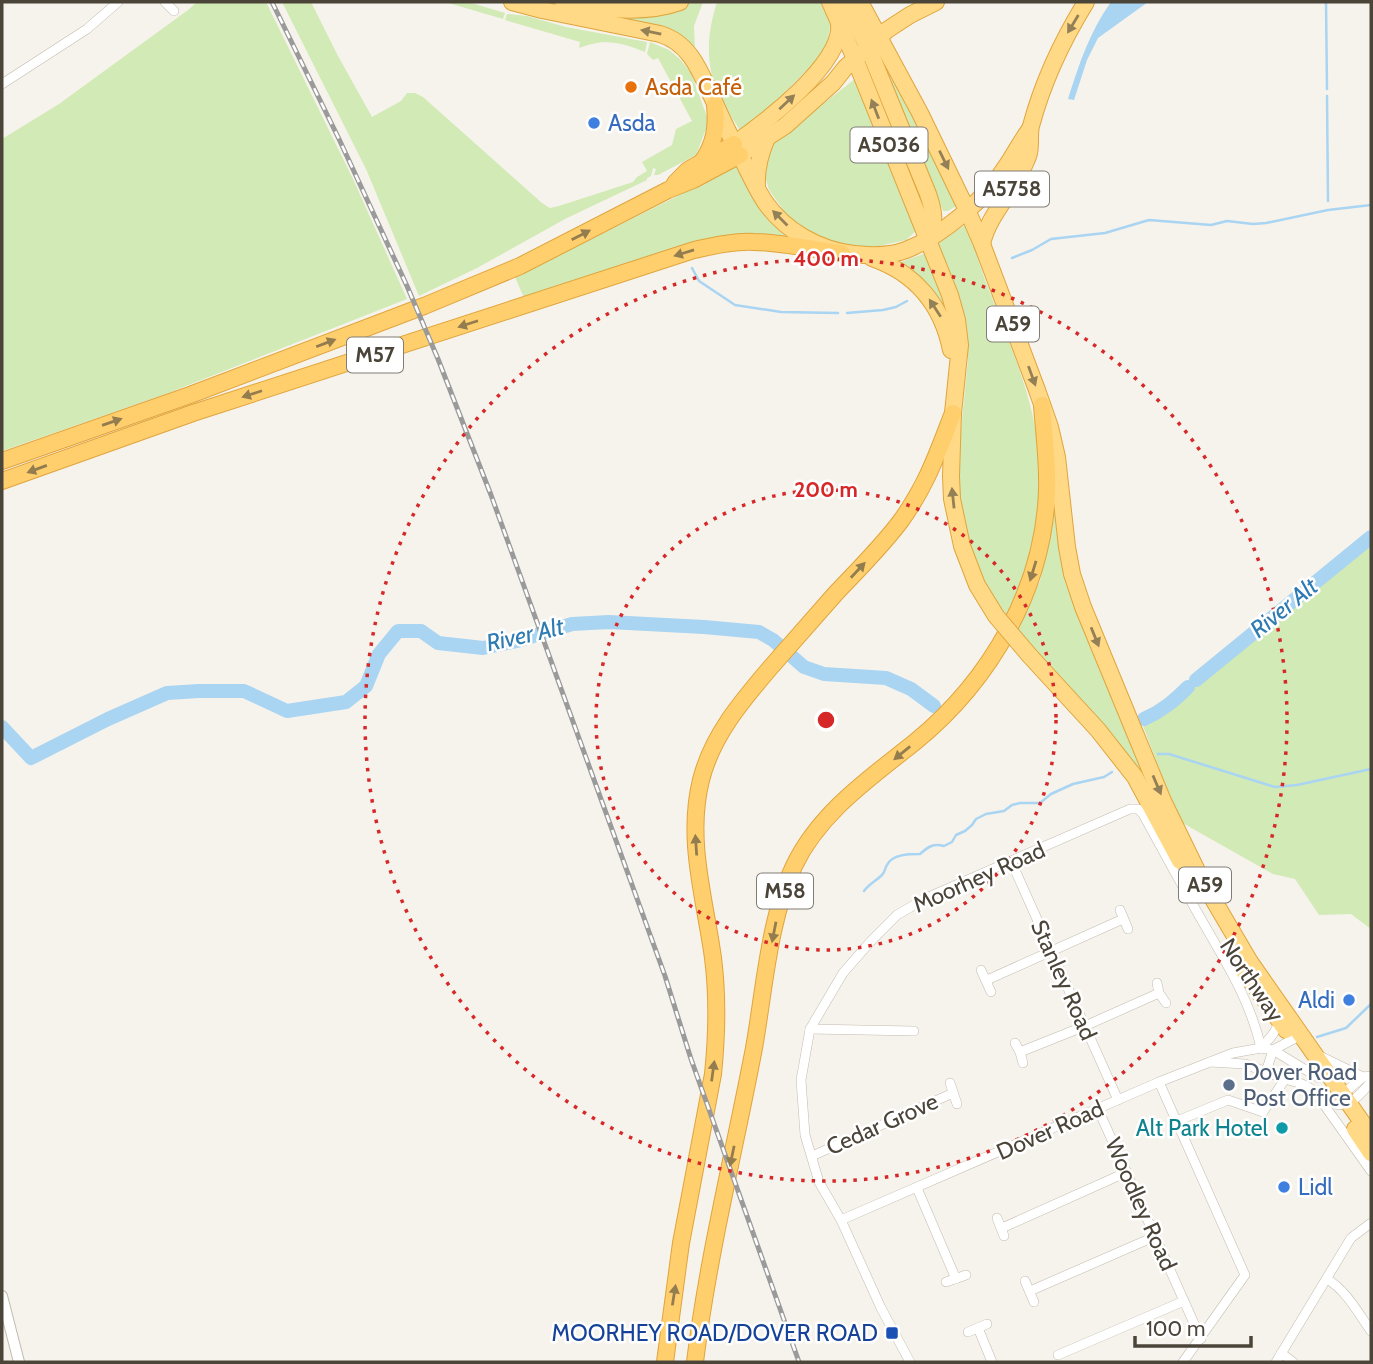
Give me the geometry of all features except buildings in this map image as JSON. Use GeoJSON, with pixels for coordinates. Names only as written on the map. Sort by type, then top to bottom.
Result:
{"type":"FeatureCollection","features":[{"type":"Feature","properties":{"kind":"highway","name":"A59"},"geometry":{"type":"LineString","coordinates":[[512,2],[667,36],[687,51],[757,188],[774,213],[795,232],[810,241],[842,253],[867,256],[885,262],[910,279],[934,305],[945,324],[956,373],[953,413]]}},
{"type":"Feature","properties":{"kind":"highway"},"geometry":{"type":"LineString","coordinates":[[564,2],[614,9],[665,6],[680,2]]}},
{"type":"Feature","properties":{"kind":"highway","name":"A5036"},"geometry":{"type":"LineString","coordinates":[[830,2],[927,217],[928,239],[957,320],[960,345],[956,373]]}},
{"type":"Feature","properties":{"kind":"highway"},"geometry":{"type":"LineString","coordinates":[[845,2],[873,42],[877,69],[928,194],[927,217],[968,212]]}},
{"type":"Feature","properties":{"kind":"highway","name":"A5036"},"geometry":{"type":"LineString","coordinates":[[860,2],[873,42],[901,78],[948,169],[982,244]]}},
{"type":"Feature","properties":{"kind":"highway"},"geometry":{"type":"LineString","coordinates":[[857,65],[873,42],[910,15],[936,2]]}},
{"type":"Feature","properties":{"kind":"highway","name":"A5758"},"geometry":{"type":"LineString","coordinates":[[982,244],[988,224],[1006,199],[1022,169],[1029,152],[1030,129],[1045,83],[1060,47],[1086,2]]}},
{"type":"Feature","properties":{"kind":"highway"},"geometry":{"type":"LineString","coordinates":[[737,150],[820,68],[835,46],[840,31],[839,20]]}},
{"type":"Feature","properties":{"kind":"highway"},"geometry":{"type":"LineString","coordinates":[[737,150],[767,138],[785,126],[833,83],[845,68],[857,65],[894,72],[901,78]]}},
{"type":"Feature","properties":{"kind":"highway","name":"M57"},"geometry":{"type":"LineString","coordinates":[[700,164],[713,143],[716,131],[715,104]]}},
{"type":"Feature","properties":{"kind":"highway","name":"A5758"},"geometry":{"type":"LineString","coordinates":[[867,256],[906,250],[928,239],[968,212],[1007,166],[1030,129]]}},
{"type":"Feature","properties":{"kind":"highway"},"geometry":{"type":"LineString","coordinates":[[757,188],[756,176],[761,150],[767,138]]}},
{"type":"Feature","properties":{"kind":"highway","name":"M57"},"geometry":{"type":"LineString","coordinates":[[668,190],[688,170],[737,150]]}},
{"type":"Feature","properties":{"kind":"highway","name":"M57"},"geometry":{"type":"LineString","coordinates":[[2,461],[190,395],[424,306],[520,266],[668,190],[693,180],[737,150]]}},
{"type":"Feature","properties":{"kind":"highway","name":"M57"},"geometry":{"type":"LineString","coordinates":[[2,481],[193,413],[694,250],[751,241],[842,253]]}},
{"type":"Feature","properties":{"kind":"highway","name":"A59"},"geometry":{"type":"LineString","coordinates":[[982,244],[1042,405]]}},
{"type":"Feature","properties":{"kind":"highway","name":"Northway"},"geometry":{"type":"LineString","coordinates":[[1042,405],[1057,457],[1072,574],[1083,607],[1176,829],[1200,877],[1319,1078],[1343,1101],[1371,1135]]}},
{"type":"Feature","properties":{"kind":"highway","name":"M58"},"geometry":{"type":"LineString","coordinates":[[695,1362],[718,1221],[776,924],[790,874],[809,840],[834,810],[942,718],[974,682],[1004,639],[1030,580],[1044,523],[1047,478],[1042,405]]}},
{"type":"Feature","properties":{"kind":"highway"},"geometry":{"type":"LineString","coordinates":[[665,1362],[681,1244],[713,1074],[717,1030],[713,958],[696,855],[696,805],[705,768],[718,736],[747,694],[878,548],[910,508],[934,463],[953,413]]}},
{"type":"Feature","properties":{"kind":"highway","name":"Northway"},"geometry":{"type":"LineString","coordinates":[[953,413],[952,499],[962,546],[976,585],[996,616],[1098,730],[1135,777],[1219,932],[1279,1021],[1315,1054],[1371,1153]]}},
{"type":"Feature","properties":{"kind":"street"},"geometry":{"type":"LineString","coordinates":[[2,84],[87,29],[118,2]]}},
{"type":"Feature","properties":{"kind":"street"},"geometry":{"type":"LineString","coordinates":[[165,2],[174,11]]}},
{"type":"Feature","properties":{"kind":"street","name":"Moorhey Road"},"geometry":{"type":"LineString","coordinates":[[910,1362],[820,1182],[811,1156],[805,1135],[801,1080],[810,1029],[843,973],[897,915],[926,898],[1136,808]]}},
{"type":"Feature","properties":{"kind":"street","name":"Northway"},"geometry":{"type":"LineString","coordinates":[[1136,808],[1143,814],[1225,958],[1256,1028],[1261,1048]]}},
{"type":"Feature","properties":{"kind":"street","name":"Stanley Road"},"geometry":{"type":"LineString","coordinates":[[1011,861],[1118,1100]]}},
{"type":"Feature","properties":{"kind":"street"},"geometry":{"type":"LineString","coordinates":[[987,980],[1051,951],[1121,914],[1129,929]]}},
{"type":"Feature","properties":{"kind":"street"},"geometry":{"type":"LineString","coordinates":[[981,970],[991,992]]}},
{"type":"Feature","properties":{"kind":"street"},"geometry":{"type":"LineString","coordinates":[[1020,1052],[1085,1026],[1158,988],[1166,1003]]}},
{"type":"Feature","properties":{"kind":"street"},"geometry":{"type":"LineString","coordinates":[[1261,1048],[1272,1037],[1279,1021]]}},
{"type":"Feature","properties":{"kind":"street"},"geometry":{"type":"LineString","coordinates":[[810,1029],[914,1031]]}},
{"type":"Feature","properties":{"kind":"street"},"geometry":{"type":"LineString","coordinates":[[1266,1072],[1273,1050],[1297,1038]]}},
{"type":"Feature","properties":{"kind":"street"},"geometry":{"type":"LineString","coordinates":[[1015,1043],[1023,1063]]}},
{"type":"Feature","properties":{"kind":"street","name":"Dover Road"},"geometry":{"type":"LineString","coordinates":[[841,1220],[1159,1082],[1233,1053],[1261,1048],[1273,1050],[1319,1078]]}},
{"type":"Feature","properties":{"kind":"street"},"geometry":{"type":"LineString","coordinates":[[1245,1064],[1246,1051]]}},
{"type":"Feature","properties":{"kind":"street"},"geometry":{"type":"LineString","coordinates":[[1315,1054],[1368,1078],[1343,1101]]}},
{"type":"Feature","properties":{"kind":"street"},"geometry":{"type":"LineString","coordinates":[[1208,1062],[1245,1064],[1310,1087],[1371,1171]]}},
{"type":"Feature","properties":{"kind":"street"},"geometry":{"type":"LineString","coordinates":[[1177,1121],[1228,1100],[1263,1112],[1285,1079]]}},
{"type":"Feature","properties":{"kind":"street"},"geometry":{"type":"LineString","coordinates":[[1159,1082],[1245,1275],[1183,1362]]}},
{"type":"Feature","properties":{"kind":"street","name":"Cedar Grove"},"geometry":{"type":"LineString","coordinates":[[811,1156],[951,1088],[957,1104]]}},
{"type":"Feature","properties":{"kind":"street","name":"Woodley Road"},"geometry":{"type":"LineString","coordinates":[[1098,1109],[1201,1339]]}},
{"type":"Feature","properties":{"kind":"street"},"geometry":{"type":"LineString","coordinates":[[997,1218],[1003,1232],[1127,1172]]}},
{"type":"Feature","properties":{"kind":"street"},"geometry":{"type":"LineString","coordinates":[[917,1188],[956,1279]]}},
{"type":"Feature","properties":{"kind":"street"},"geometry":{"type":"LineString","coordinates":[[1293,1362],[1278,1358],[1351,1238],[1371,1223]]}},
{"type":"Feature","properties":{"kind":"street"},"geometry":{"type":"LineString","coordinates":[[1030,1292],[1156,1236]]}},
{"type":"Feature","properties":{"kind":"street"},"geometry":{"type":"LineString","coordinates":[[946,1282],[966,1275]]}},
{"type":"Feature","properties":{"kind":"street"},"geometry":{"type":"LineString","coordinates":[[1327,1279],[1344,1292],[1371,1331]]}},
{"type":"Feature","properties":{"kind":"street"},"geometry":{"type":"LineString","coordinates":[[1026,1282],[1034,1302]]}},
{"type":"Feature","properties":{"kind":"street"},"geometry":{"type":"LineString","coordinates":[[2,1296],[19,1362]]}},
{"type":"Feature","properties":{"kind":"street"},"geometry":{"type":"LineString","coordinates":[[1058,1355],[1184,1301]]}},
{"type":"Feature","properties":{"kind":"street"},"geometry":{"type":"LineString","coordinates":[[968,1332],[983,1326],[992,1362]]}},
{"type":"Feature","properties":{"kind":"green space"},"geometry":{"type":"Polygon","coordinates":[[[197,2],[266,2],[353,179],[407,299],[163,395],[2,451],[2,139],[59,104],[197,2]]]}},
{"type":"Feature","properties":{"kind":"green space"},"geometry":{"type":"Polygon","coordinates":[[[282,2],[311,2],[372,117],[401,101],[407,93],[423,97],[550,208],[633,182],[647,171],[642,162],[672,145],[676,129],[692,121],[658,58],[653,60],[647,54],[650,42],[669,50],[691,73],[706,114],[707,126],[696,155],[658,175],[654,175],[656,169],[653,168],[647,180],[565,219],[477,268],[419,296],[366,169],[282,2]]]}},
{"type":"Feature","properties":{"kind":"green space"},"geometry":{"type":"Polygon","coordinates":[[[445,2],[468,2],[505,13],[503,19],[445,2]]]}},
{"type":"Feature","properties":{"kind":"green space"},"geometry":{"type":"Polygon","coordinates":[[[691,2],[703,2],[694,26],[695,50],[604,15],[677,11],[691,2]]]}},
{"type":"Feature","properties":{"kind":"green space"},"geometry":{"type":"Polygon","coordinates":[[[717,2],[823,2],[831,21],[827,45],[813,64],[741,132],[718,94],[711,71],[709,37],[717,2]]]}},
{"type":"Feature","properties":{"kind":"green space"},"geometry":{"type":"Polygon","coordinates":[[[507,14],[647,42],[645,52],[612,42],[579,48],[580,42],[505,20],[507,14]]]}},
{"type":"Feature","properties":{"kind":"green space"},"geometry":{"type":"Polygon","coordinates":[[[855,79],[916,231],[906,240],[870,248],[838,245],[813,235],[789,218],[769,190],[763,169],[770,145],[855,79]]]}},
{"type":"Feature","properties":{"kind":"green space"},"geometry":{"type":"Polygon","coordinates":[[[888,80],[895,81],[900,88],[958,205],[948,211],[943,211],[888,80]]]}},
{"type":"Feature","properties":{"kind":"green space"},"geometry":{"type":"Polygon","coordinates":[[[738,166],[760,209],[786,237],[733,235],[524,298],[515,277],[738,166]]]}},
{"type":"Feature","properties":{"kind":"green space"},"geometry":{"type":"Polygon","coordinates":[[[965,225],[1025,387],[1040,462],[1040,517],[1030,558],[1009,618],[974,566],[962,516],[957,469],[968,360],[964,312],[938,244],[965,225]]]}},
{"type":"Feature","properties":{"kind":"green space"},"geometry":{"type":"Polygon","coordinates":[[[926,253],[947,311],[922,278],[901,262],[926,253]]]}},
{"type":"Feature","properties":{"kind":"green space"},"geometry":{"type":"Polygon","coordinates":[[[1054,510],[1067,576],[1144,772],[1138,775],[1018,630],[1040,581],[1054,510]]]}},
{"type":"Feature","properties":{"kind":"green space"},"geometry":{"type":"Polygon","coordinates":[[[1371,543],[1371,929],[1351,914],[1319,915],[1295,879],[1273,874],[1179,821],[1143,726],[1165,714],[1205,676],[1266,631],[1371,543]]]}},
{"type":"Feature","properties":{"kind":"water"},"geometry":{"type":"Polygon","coordinates":[[[1111,2],[1148,2],[1098,38],[1087,60],[1074,100],[1068,99],[1091,36],[1111,2]]]}},
{"type":"Feature","properties":{"kind":"waterway"},"geometry":{"type":"LineString","coordinates":[[1326,2],[1327,89]]}},
{"type":"Feature","properties":{"kind":"waterway"},"geometry":{"type":"LineString","coordinates":[[1327,96],[1328,201]]}},
{"type":"Feature","properties":{"kind":"waterway"},"geometry":{"type":"LineString","coordinates":[[1012,258],[1051,239],[1105,233],[1149,220],[1211,225],[1227,221],[1253,224],[1371,205]]}},
{"type":"Feature","properties":{"kind":"waterway"},"geometry":{"type":"LineString","coordinates":[[692,268],[699,281],[735,305],[781,312],[838,313]]}},
{"type":"Feature","properties":{"kind":"waterway"},"geometry":{"type":"LineString","coordinates":[[847,313],[883,310],[907,301]]}},
{"type":"Feature","properties":{"kind":"waterway","name":"River Alt"},"geometry":{"type":"LineString","coordinates":[[1196,680],[1371,537]]}},
{"type":"Feature","properties":{"kind":"waterway","name":"River Alt"},"geometry":{"type":"LineString","coordinates":[[2,727],[31,758],[167,693],[244,691],[287,711],[346,702],[366,686],[379,654],[398,631],[421,631],[438,643],[483,648],[572,624],[609,622],[759,632],[773,640],[804,667],[824,674],[886,678],[911,689],[934,706]]}},
{"type":"Feature","properties":{"kind":"waterway","name":"River Alt"},"geometry":{"type":"LineString","coordinates":[[1144,719],[1168,705],[1188,687]]}},
{"type":"Feature","properties":{"kind":"waterway"},"geometry":{"type":"LineString","coordinates":[[1158,754],[1169,754],[1275,787],[1371,769]]}},
{"type":"Feature","properties":{"kind":"waterway"},"geometry":{"type":"LineString","coordinates":[[864,891],[882,875],[889,861],[902,855],[920,854],[934,845],[944,846],[986,814],[1004,811],[1020,803],[1040,803],[1051,794],[1073,784],[1104,777],[1112,772]]}},
{"type":"Feature","properties":{"kind":"waterway"},"geometry":{"type":"LineString","coordinates":[[1317,1037],[1346,1028],[1371,1004]]}},
{"type":"Feature","properties":{"kind":"railway"},"geometry":{"type":"LineString","coordinates":[[272,2],[407,286],[491,495],[665,976],[691,1059],[799,1362]]}},
{"type":"Feature","properties":{"kind":"place","name":"Asda Café"},"geometry":{"type":"Point","coordinates":[631,87]}},
{"type":"Feature","properties":{"kind":"place","name":"Asda"},"geometry":{"type":"Point","coordinates":[594,123]}},
{"type":"Feature","properties":{"kind":"place","name":"Aldi"},"geometry":{"type":"Point","coordinates":[1349,1000]}},
{"type":"Feature","properties":{"kind":"place","name":"Dover Road Post Office"},"geometry":{"type":"Point","coordinates":[1229,1085]}},
{"type":"Feature","properties":{"kind":"place","name":"Alt Park Hotel"},"geometry":{"type":"Point","coordinates":[1282,1128]}},
{"type":"Feature","properties":{"kind":"place","name":"Lidl"},"geometry":{"type":"Point","coordinates":[1284,1187]}},
{"type":"Feature","properties":{"kind":"place","name":"MOORHEY ROAD/DOVER ROAD"},"geometry":{"type":"Point","coordinates":[892,1333]}}]}
